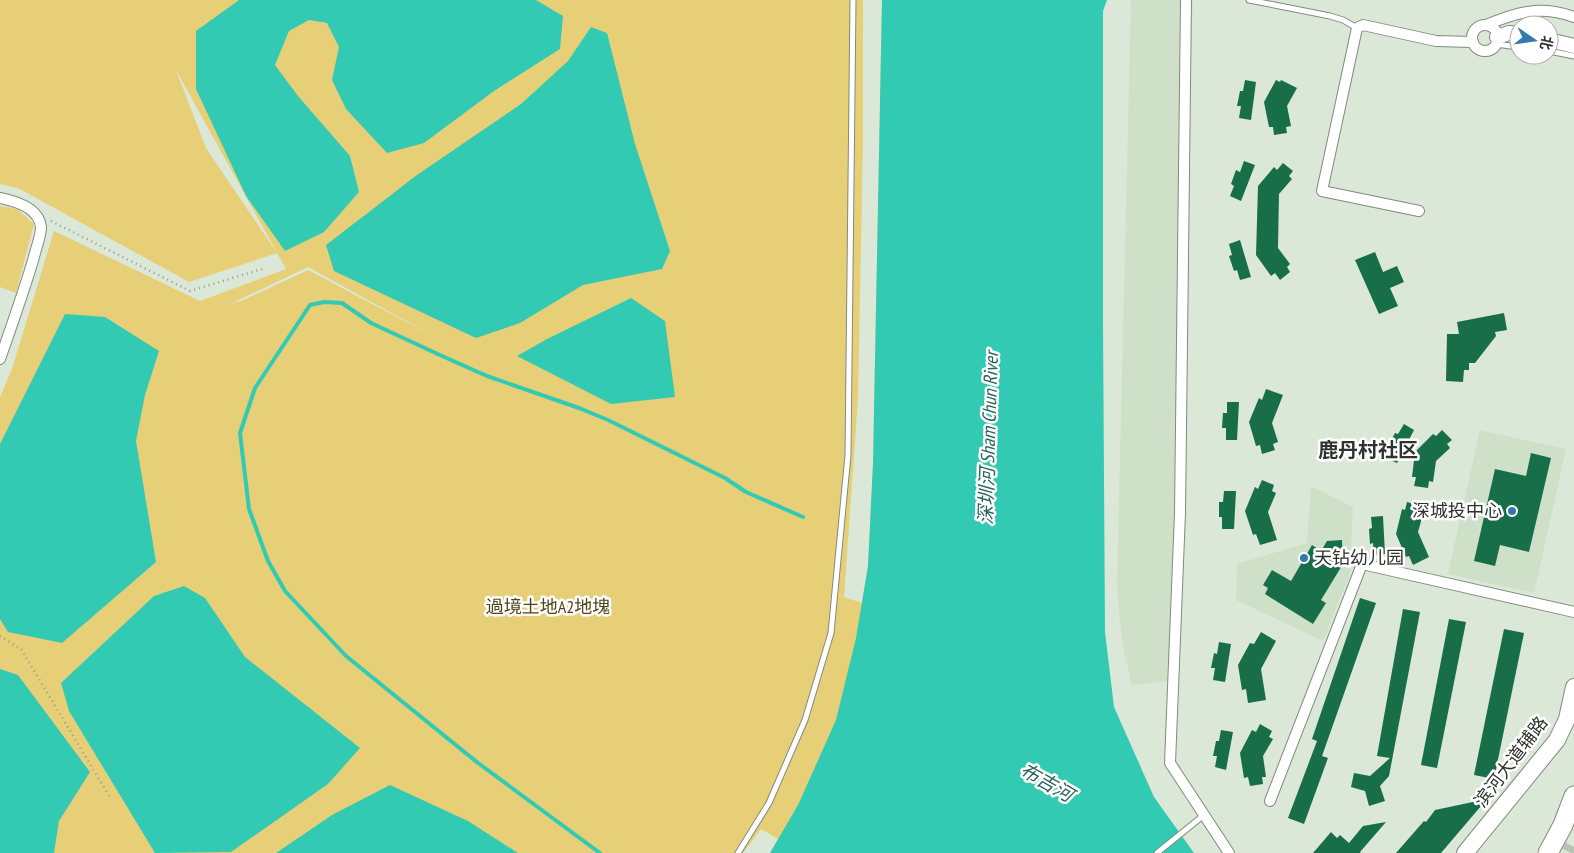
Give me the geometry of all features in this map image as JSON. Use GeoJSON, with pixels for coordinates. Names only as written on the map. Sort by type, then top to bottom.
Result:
{"type":"FeatureCollection","features":[{"type":"Feature","properties":{"kind":"highway"},"geometry":{"type":"LineString","coordinates":[[1548,853],[1563,825],[1574,796]]}},
{"type":"Feature","properties":{"kind":"main road","name":"滨河大道辅路"},"geometry":{"type":"LineString","coordinates":[[1465,853],[1557,740],[1567,719],[1574,687]]}},
{"type":"Feature","properties":{"kind":"main road"},"geometry":{"type":"LineString","coordinates":[[1477,853],[1546,770],[1560,743],[1567,719]]}},
{"type":"Feature","properties":{"kind":"street"},"geometry":{"type":"LineString","coordinates":[[1186,0],[1180,513],[1170,763],[1229,853]]}},
{"type":"Feature","properties":{"kind":"street"},"geometry":{"type":"LineString","coordinates":[[1509,33],[1496,40],[1490,49],[1482,50],[1473,42],[1472,34],[1474,30],[1482,25],[1518,12],[1550,11],[1574,17]]}},
{"type":"Feature","properties":{"kind":"street"},"geometry":{"type":"LineString","coordinates":[[1419,211],[1322,190],[1357,28],[1363,25],[1436,41],[1473,42]]}},
{"type":"Feature","properties":{"kind":"street"},"geometry":{"type":"LineString","coordinates":[[1486,25],[1494,29],[1496,40]]}},
{"type":"Feature","properties":{"kind":"street"},"geometry":{"type":"LineString","coordinates":[[1559,42],[1574,46]]}},
{"type":"Feature","properties":{"kind":"street"},"geometry":{"type":"LineString","coordinates":[[0,198],[15,201],[33,212],[41,226],[23,295],[0,358]]}},
{"type":"Feature","properties":{"kind":"street"},"geometry":{"type":"LineString","coordinates":[[1270,801],[1362,564],[1574,612]]}},
{"type":"Feature","properties":{"kind":"lane"},"geometry":{"type":"LineString","coordinates":[[738,853],[770,804],[805,720],[831,633],[848,455],[853,0]]}},
{"type":"Feature","properties":{"kind":"lane"},"geometry":{"type":"LineString","coordinates":[[1248,0],[1330,16],[1343,20],[1357,28]]}},
{"type":"Feature","properties":{"kind":"lane"},"geometry":{"type":"LineString","coordinates":[[1496,40],[1509,43]]}},
{"type":"Feature","properties":{"kind":"lane"},"geometry":{"type":"LineString","coordinates":[[1559,53],[1574,56]]}},
{"type":"Feature","properties":{"kind":"lane"},"geometry":{"type":"LineString","coordinates":[[1157,853],[1204,815]]}},
{"type":"Feature","properties":{"kind":"path"},"geometry":{"type":"LineString","coordinates":[[33,212],[190,291],[262,269]]}},
{"type":"Feature","properties":{"kind":"path"},"geometry":{"type":"LineString","coordinates":[[0,636],[21,649],[111,798]]}},
{"type":"Feature","properties":{"kind":"shaded area"},"geometry":{"type":"Polygon","coordinates":[[[1131,0],[1193,0],[1169,681],[1132,685],[1124,651],[1117,584],[1131,0]]]}},
{"type":"Feature","properties":{"kind":"shaded area","name":"深城投中心"},"geometry":{"type":"Polygon","coordinates":[[[1480,430],[1566,449],[1534,593],[1448,574],[1480,430]]]}},
{"type":"Feature","properties":{"kind":"shaded area","name":"天钻幼儿园"},"geometry":{"type":"Polygon","coordinates":[[[1311,486],[1353,507],[1350,573],[1323,641],[1236,600],[1237,564],[1307,543],[1311,486]]]}},
{"type":"Feature","properties":{"kind":"green space","name":"過境土地A2地塊"},"geometry":{"type":"Polygon","coordinates":[[[0,0],[863,0],[863,139],[858,399],[844,597],[862,603],[868,566],[873,464],[882,0],[892,549],[817,802],[770,853],[778,839],[761,829],[743,853],[0,853],[0,397],[12,369],[54,231],[200,301],[286,269],[277,253],[189,282],[18,188],[0,184],[0,0]],[[176,70],[206,148],[275,250],[275,249],[176,70]],[[308,267],[228,305],[246,299],[308,270],[437,338],[308,267]]]}},
{"type":"Feature","properties":{"kind":"green space"},"geometry":{"type":"Polygon","coordinates":[[[0,206],[17,209],[34,224],[16,293],[0,287],[0,206]]]}},
{"type":"Feature","properties":{"kind":"water"},"geometry":{"type":"Polygon","coordinates":[[[239,0],[536,0],[563,16],[560,49],[494,91],[424,143],[387,153],[346,109],[332,80],[339,47],[327,23],[309,20],[289,31],[275,65],[298,96],[350,156],[359,192],[324,232],[285,251],[246,196],[196,89],[196,31],[239,0]]]}},
{"type":"Feature","properties":{"kind":"water"},"geometry":{"type":"Polygon","coordinates":[[[882,0],[1107,0],[1103,11],[1105,632],[1114,707],[1154,797],[1194,853],[770,853],[798,805],[836,720],[856,638],[868,566],[873,464],[882,0]]]}},
{"type":"Feature","properties":{"kind":"water"},"geometry":{"type":"Polygon","coordinates":[[[591,27],[607,33],[635,144],[670,251],[662,269],[583,285],[520,323],[476,338],[334,271],[326,245],[417,175],[521,104],[568,61],[591,27]]]}},
{"type":"Feature","properties":{"kind":"water"},"geometry":{"type":"Polygon","coordinates":[[[631,298],[665,321],[675,397],[611,404],[517,356],[547,339],[631,298]]]}},
{"type":"Feature","properties":{"kind":"water"},"geometry":{"type":"Polygon","coordinates":[[[65,314],[105,317],[159,351],[145,395],[136,441],[156,562],[62,643],[8,632],[0,619],[0,444],[65,314]]]}},
{"type":"Feature","properties":{"kind":"water"},"geometry":{"type":"Polygon","coordinates":[[[184,586],[205,598],[245,657],[360,748],[328,784],[231,852],[155,853],[69,711],[61,683],[154,596],[184,586]]]}},
{"type":"Feature","properties":{"kind":"water"},"geometry":{"type":"Polygon","coordinates":[[[0,669],[18,675],[90,772],[59,821],[54,853],[0,853],[0,669]]]}},
{"type":"Feature","properties":{"kind":"water"},"geometry":{"type":"Polygon","coordinates":[[[390,785],[468,821],[518,853],[276,853],[332,815],[390,785]]]}},
{"type":"Feature","properties":{"kind":"building"},"geometry":{"type":"Polygon","coordinates":[[[1245,80],[1256,82],[1251,120],[1239,118],[1241,106],[1237,106],[1240,91],[1243,91],[1245,80]]]}},
{"type":"Feature","properties":{"kind":"building"},"geometry":{"type":"Polygon","coordinates":[[[1276,80],[1280,82],[1281,80],[1297,88],[1287,106],[1291,126],[1286,127],[1287,133],[1274,135],[1273,127],[1269,127],[1264,102],[1276,80]]]}},
{"type":"Feature","properties":{"kind":"building"},"geometry":{"type":"Polygon","coordinates":[[[1244,161],[1255,165],[1241,201],[1230,196],[1234,186],[1231,184],[1236,170],[1240,172],[1244,161]]]}},
{"type":"Feature","properties":{"kind":"building"},"geometry":{"type":"Polygon","coordinates":[[[1283,163],[1293,171],[1289,176],[1292,179],[1279,194],[1278,248],[1290,264],[1287,267],[1290,272],[1280,280],[1275,273],[1271,276],[1256,255],[1258,186],[1274,167],[1277,170],[1283,163]]]}},
{"type":"Feature","properties":{"kind":"building"},"geometry":{"type":"Polygon","coordinates":[[[1240,240],[1251,277],[1240,280],[1237,270],[1234,271],[1229,256],[1232,255],[1229,244],[1240,240]]]}},
{"type":"Feature","properties":{"kind":"building"},"geometry":{"type":"Polygon","coordinates":[[[1375,252],[1383,272],[1397,266],[1404,282],[1390,288],[1398,306],[1379,314],[1355,260],[1375,252]]]}},
{"type":"Feature","properties":{"kind":"building"},"geometry":{"type":"Polygon","coordinates":[[[1504,313],[1507,330],[1495,332],[1496,336],[1475,363],[1469,363],[1469,370],[1464,370],[1463,382],[1446,381],[1447,334],[1459,334],[1457,322],[1504,313]]]}},
{"type":"Feature","properties":{"kind":"building"},"geometry":{"type":"Polygon","coordinates":[[[1266,389],[1283,395],[1272,423],[1278,442],[1273,444],[1275,450],[1262,454],[1260,445],[1256,446],[1249,422],[1259,398],[1262,400],[1266,389]]]}},
{"type":"Feature","properties":{"kind":"building"},"geometry":{"type":"Polygon","coordinates":[[[1227,402],[1239,402],[1237,440],[1226,440],[1226,428],[1222,428],[1223,413],[1227,413],[1227,402]]]}},
{"type":"Feature","properties":{"kind":"building"},"geometry":{"type":"Polygon","coordinates":[[[1404,424],[1414,430],[1397,463],[1386,458],[1392,448],[1388,446],[1395,433],[1398,434],[1404,424]]]}},
{"type":"Feature","properties":{"kind":"building"},"geometry":{"type":"Polygon","coordinates":[[[1442,430],[1452,440],[1447,444],[1450,448],[1436,461],[1433,482],[1429,481],[1428,488],[1414,486],[1416,477],[1412,477],[1415,452],[1433,434],[1436,436],[1442,430]]]}},
{"type":"Feature","properties":{"kind":"building","name":"深城投中心"},"geometry":{"type":"Polygon","coordinates":[[[1531,453],[1551,458],[1529,552],[1500,545],[1495,566],[1474,561],[1495,469],[1526,476],[1531,453]]]}},
{"type":"Feature","properties":{"kind":"building"},"geometry":{"type":"Polygon","coordinates":[[[1262,480],[1274,485],[1272,491],[1276,493],[1268,512],[1277,540],[1260,545],[1256,534],[1253,535],[1245,511],[1255,487],[1258,489],[1262,480]]]}},
{"type":"Feature","properties":{"kind":"building"},"geometry":{"type":"Polygon","coordinates":[[[1224,491],[1236,491],[1234,529],[1222,529],[1222,517],[1219,517],[1219,502],[1223,502],[1224,491]]]}},
{"type":"Feature","properties":{"kind":"building"},"geometry":{"type":"Polygon","coordinates":[[[1407,502],[1425,507],[1418,532],[1429,557],[1413,565],[1409,556],[1406,557],[1396,534],[1402,509],[1405,510],[1407,502]]]}},
{"type":"Feature","properties":{"kind":"building"},"geometry":{"type":"Polygon","coordinates":[[[1383,516],[1385,554],[1374,555],[1373,543],[1370,544],[1369,529],[1372,528],[1371,517],[1383,516]]]}},
{"type":"Feature","properties":{"kind":"building"},"geometry":{"type":"Polygon","coordinates":[[[1342,540],[1343,564],[1321,600],[1326,603],[1313,624],[1265,594],[1268,588],[1263,585],[1272,570],[1291,581],[1312,545],[1321,551],[1327,541],[1342,540]]]}},
{"type":"Feature","properties":{"kind":"building"},"geometry":{"type":"Polygon","coordinates":[[[1360,598],[1376,603],[1322,756],[1328,758],[1304,824],[1288,818],[1317,741],[1312,739],[1360,598]]]}},
{"type":"Feature","properties":{"kind":"building"},"geometry":{"type":"Polygon","coordinates":[[[1403,609],[1420,612],[1389,776],[1380,786],[1385,801],[1369,806],[1365,791],[1351,787],[1354,773],[1370,776],[1390,758],[1377,756],[1403,609]]]}},
{"type":"Feature","properties":{"kind":"building"},"geometry":{"type":"Polygon","coordinates":[[[1449,619],[1466,622],[1437,768],[1421,765],[1449,619]]]}},
{"type":"Feature","properties":{"kind":"building"},"geometry":{"type":"Polygon","coordinates":[[[1504,629],[1524,633],[1494,779],[1474,775],[1504,629]]]}},
{"type":"Feature","properties":{"kind":"building"},"geometry":{"type":"Polygon","coordinates":[[[1261,632],[1276,641],[1261,669],[1266,700],[1248,703],[1246,689],[1242,690],[1238,665],[1250,643],[1254,644],[1261,632]]]}},
{"type":"Feature","properties":{"kind":"building"},"geometry":{"type":"Polygon","coordinates":[[[1219,642],[1231,644],[1225,682],[1213,680],[1215,668],[1211,668],[1214,653],[1217,654],[1219,642]]]}},
{"type":"Feature","properties":{"kind":"building"},"geometry":{"type":"Polygon","coordinates":[[[1260,724],[1272,731],[1269,737],[1273,739],[1263,756],[1266,777],[1262,777],[1263,784],[1250,786],[1248,777],[1244,778],[1240,753],[1252,730],[1256,732],[1260,724]]]}},
{"type":"Feature","properties":{"kind":"building"},"geometry":{"type":"Polygon","coordinates":[[[1221,730],[1233,732],[1226,770],[1215,767],[1217,756],[1213,756],[1216,741],[1219,741],[1221,730]]]}},
{"type":"Feature","properties":{"kind":"building"},"geometry":{"type":"Polygon","coordinates":[[[1487,799],[1441,853],[1396,853],[1435,810],[1487,799]]]}},
{"type":"Feature","properties":{"kind":"building"},"geometry":{"type":"Polygon","coordinates":[[[1386,822],[1361,853],[1313,853],[1331,832],[1337,838],[1340,835],[1349,843],[1363,826],[1386,822]]]}},
{"type":"Feature","properties":{"kind":"waterway"},"geometry":{"type":"LineString","coordinates":[[600,853],[478,763],[346,656],[285,591],[268,561],[249,509],[240,433],[255,388],[310,305],[324,302],[342,303],[371,323],[442,356],[487,376],[608,420],[725,478],[746,492],[803,517]]}},
{"type":"Feature","properties":{"kind":"tunnel"},"geometry":{"type":"LineString","coordinates":[[1571,853],[1574,847]]}},
{"type":"Feature","properties":{"kind":"place","name":"深城投中心"},"geometry":{"type":"Point","coordinates":[1512,511]}},
{"type":"Feature","properties":{"kind":"place","name":"天钻幼儿园"},"geometry":{"type":"Point","coordinates":[1304,558]}},
{"type":"Feature","properties":{"kind":"district","name":"鹿丹村社区"},"geometry":{"type":"Point","coordinates":[1368,450]}},
{"type":"Feature","properties":{"kind":"water label","name":"深圳河 Sham Chun River"},"geometry":{"type":"Point","coordinates":[988,438]}},
{"type":"Feature","properties":{"kind":"water label","name":"布吉河"},"geometry":{"type":"Point","coordinates":[1047,782]}}]}
